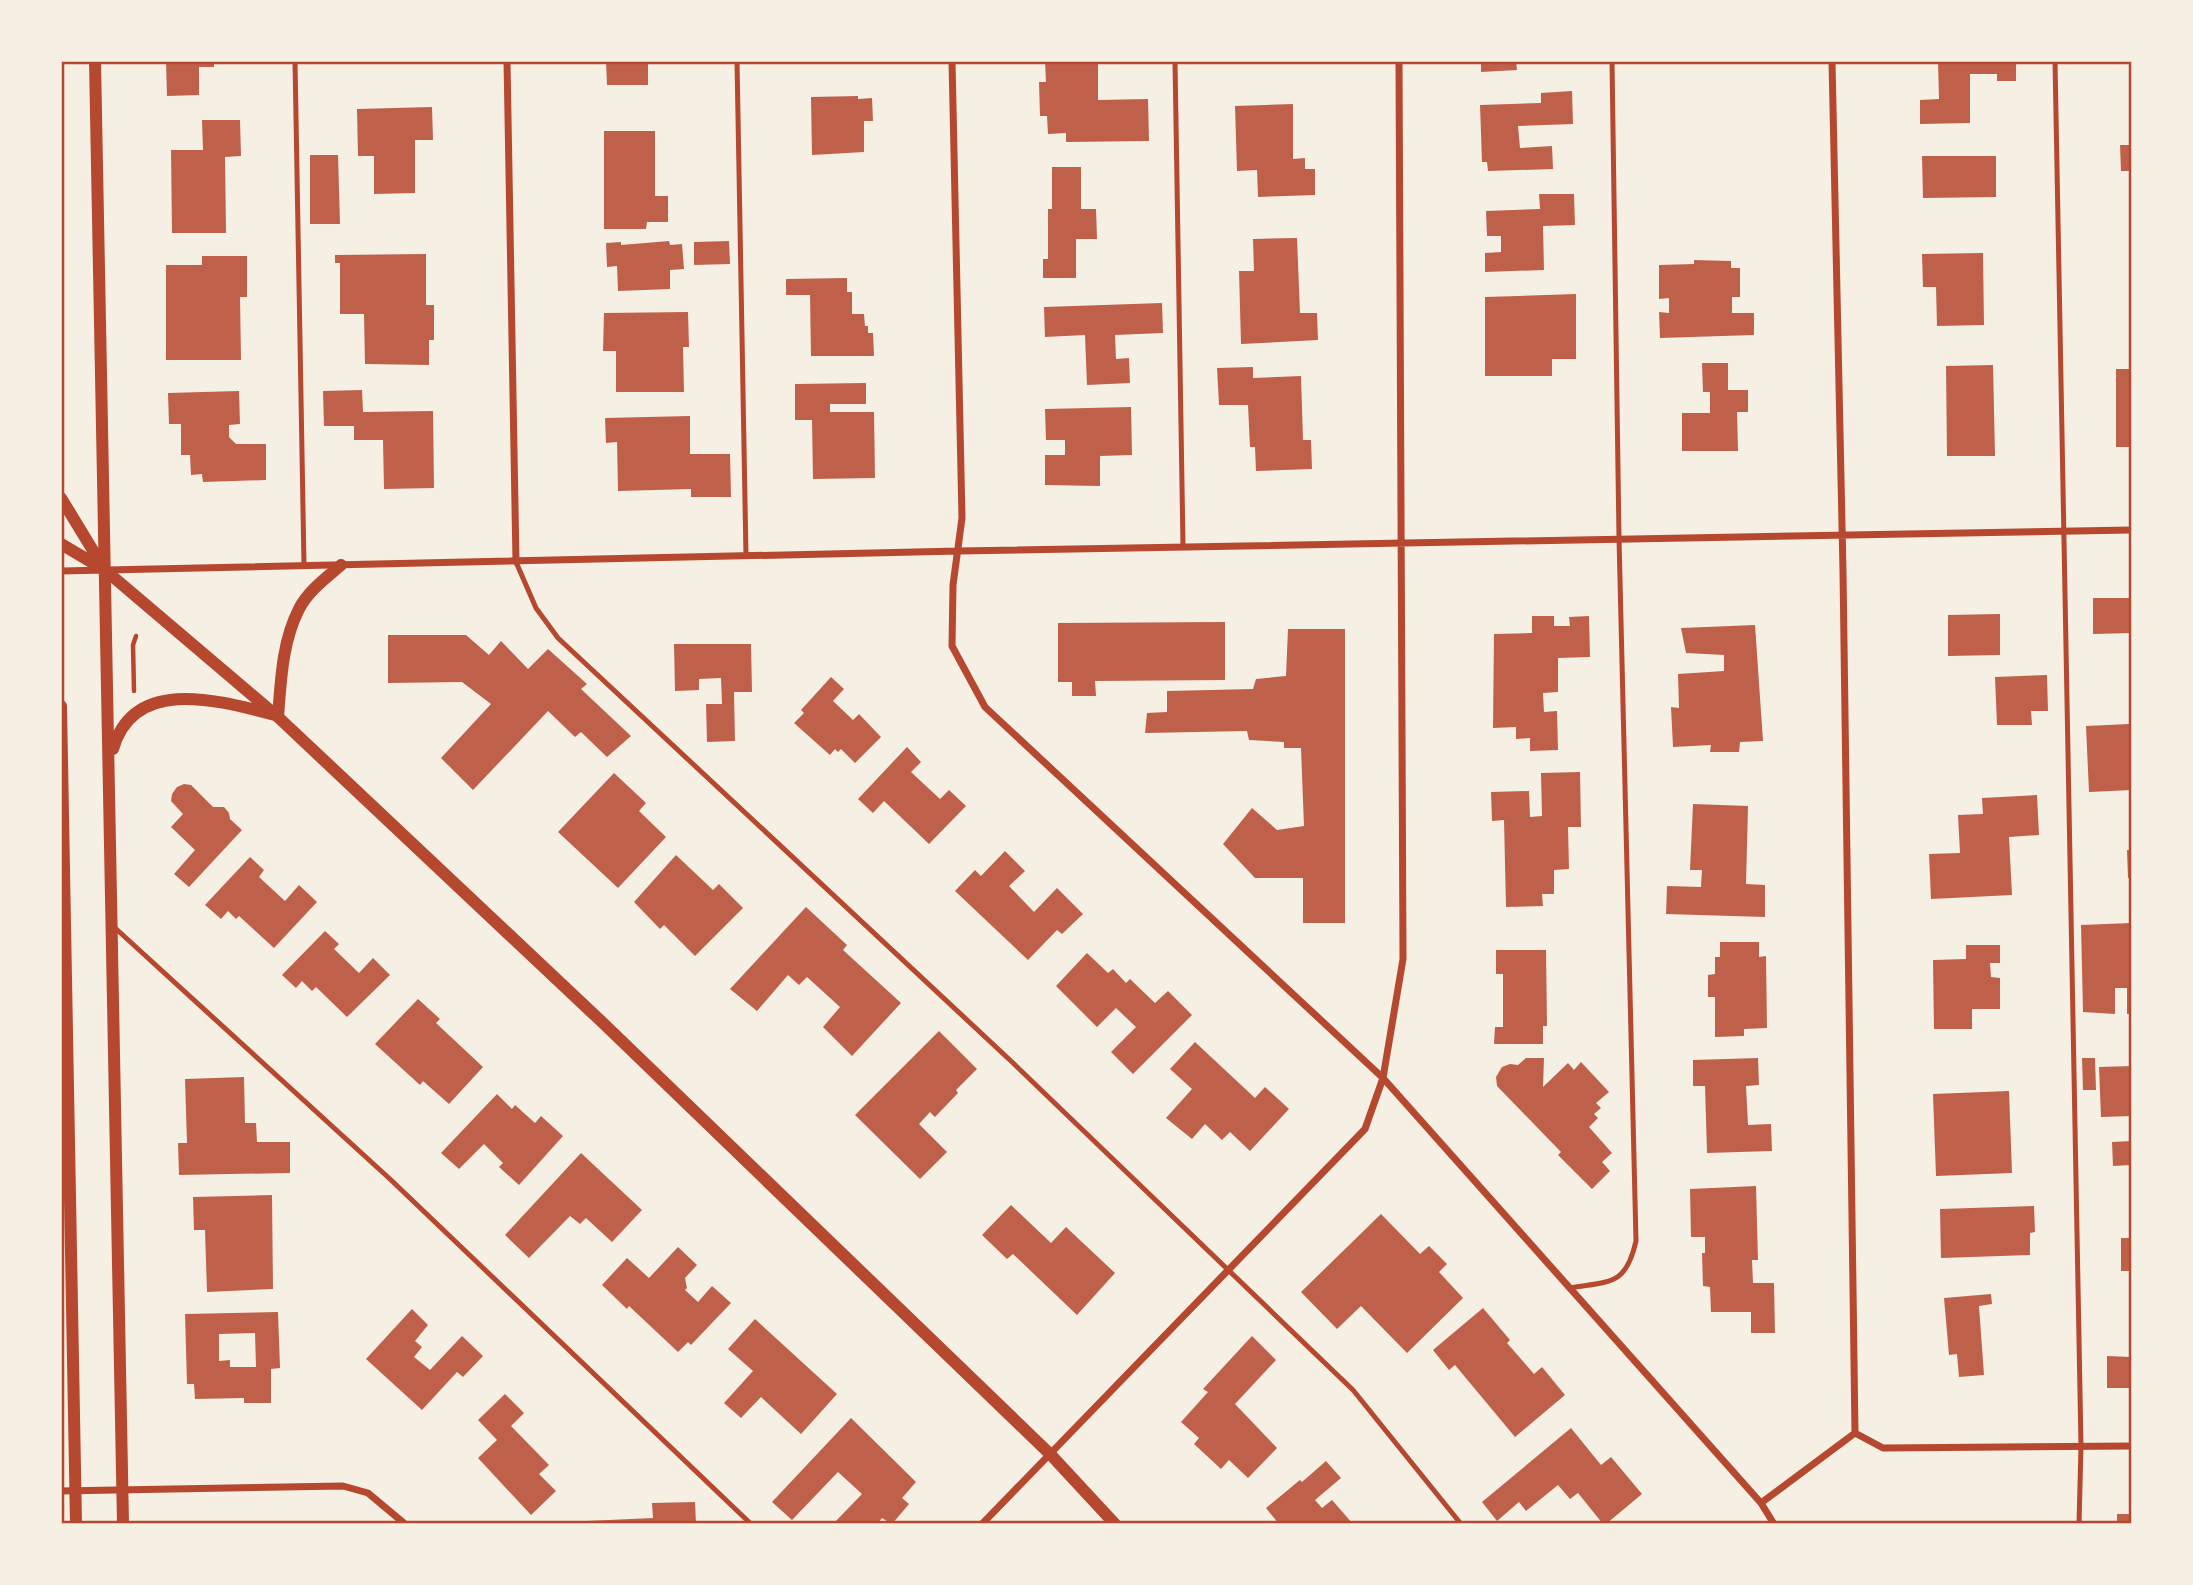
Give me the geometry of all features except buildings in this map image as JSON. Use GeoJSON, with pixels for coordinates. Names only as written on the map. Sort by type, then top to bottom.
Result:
{"type":"FeatureCollection","features":[{"type":"Feature","properties":{"kind":"street"},"geometry":{"type":"LineString","coordinates":[[95,61],[123,1524]]}},
{"type":"Feature","properties":{"kind":"street"},"geometry":{"type":"LineString","coordinates":[[507,61],[516,562]]}},
{"type":"Feature","properties":{"kind":"street"},"geometry":{"type":"LineString","coordinates":[[952,61],[962,496],[960,551],[953,585],[952,646],[985,707],[1383,1078],[1761,1503],[1774,1524]]}},
{"type":"Feature","properties":{"kind":"street"},"geometry":{"type":"LineString","coordinates":[[982,1524],[1365,1129],[1383,1078],[1403,960],[1399,61]]}},
{"type":"Feature","properties":{"kind":"street"},"geometry":{"type":"LineString","coordinates":[[1832,61],[1855,1433]]}},
{"type":"Feature","properties":{"kind":"street"},"geometry":{"type":"LineString","coordinates":[[61,498],[105,570]]}},
{"type":"Feature","properties":{"kind":"street"},"geometry":{"type":"LineString","coordinates":[[61,571],[960,551],[2132,530]]}},
{"type":"Feature","properties":{"kind":"street"},"geometry":{"type":"LineString","coordinates":[[61,544],[105,570],[278,716],[592,1012],[1051,1455],[1115,1524]]}},
{"type":"Feature","properties":{"kind":"street"},"geometry":{"type":"LineString","coordinates":[[278,716],[288,637],[300,606],[341,565]]}},
{"type":"Feature","properties":{"kind":"street"},"geometry":{"type":"LineString","coordinates":[[108,763],[118,731],[134,714],[152,703],[176,698],[219,700],[278,716]]}},
{"type":"Feature","properties":{"kind":"street"},"geometry":{"type":"LineString","coordinates":[[61,706],[76,1524]]}},
{"type":"Feature","properties":{"kind":"street"},"geometry":{"type":"LineString","coordinates":[[1855,1433],[1883,1448],[2132,1446]]}},
{"type":"Feature","properties":{"kind":"street"},"geometry":{"type":"LineString","coordinates":[[1761,1503],[1855,1433]]}},
{"type":"Feature","properties":{"kind":"street"},"geometry":{"type":"LineString","coordinates":[[61,1491],[343,1486],[368,1493],[405,1524]]}},
{"type":"Feature","properties":{"kind":"lane"},"geometry":{"type":"LineString","coordinates":[[295,61],[304,565]]}},
{"type":"Feature","properties":{"kind":"lane"},"geometry":{"type":"LineString","coordinates":[[737,61],[746,556]]}},
{"type":"Feature","properties":{"kind":"lane"},"geometry":{"type":"LineString","coordinates":[[1175,61],[1184,547]]}},
{"type":"Feature","properties":{"kind":"lane"},"geometry":{"type":"LineString","coordinates":[[1570,1288],[1608,1282],[1622,1276],[1632,1260],[1636,1241],[1619,538],[1612,61]]}},
{"type":"Feature","properties":{"kind":"lane"},"geometry":{"type":"LineString","coordinates":[[2055,61],[2081,1446],[2079,1524]]}},
{"type":"Feature","properties":{"kind":"lane"},"geometry":{"type":"LineString","coordinates":[[516,562],[536,608],[558,638],[1003,1053],[1353,1390],[1461,1524]]}},
{"type":"Feature","properties":{"kind":"lane"},"geometry":{"type":"LineString","coordinates":[[111,925],[391,1180],[751,1524]]}},
{"type":"Feature","properties":{"kind":"path"},"geometry":{"type":"LineString","coordinates":[[134,696],[133,645],[136,636]]}}]}
